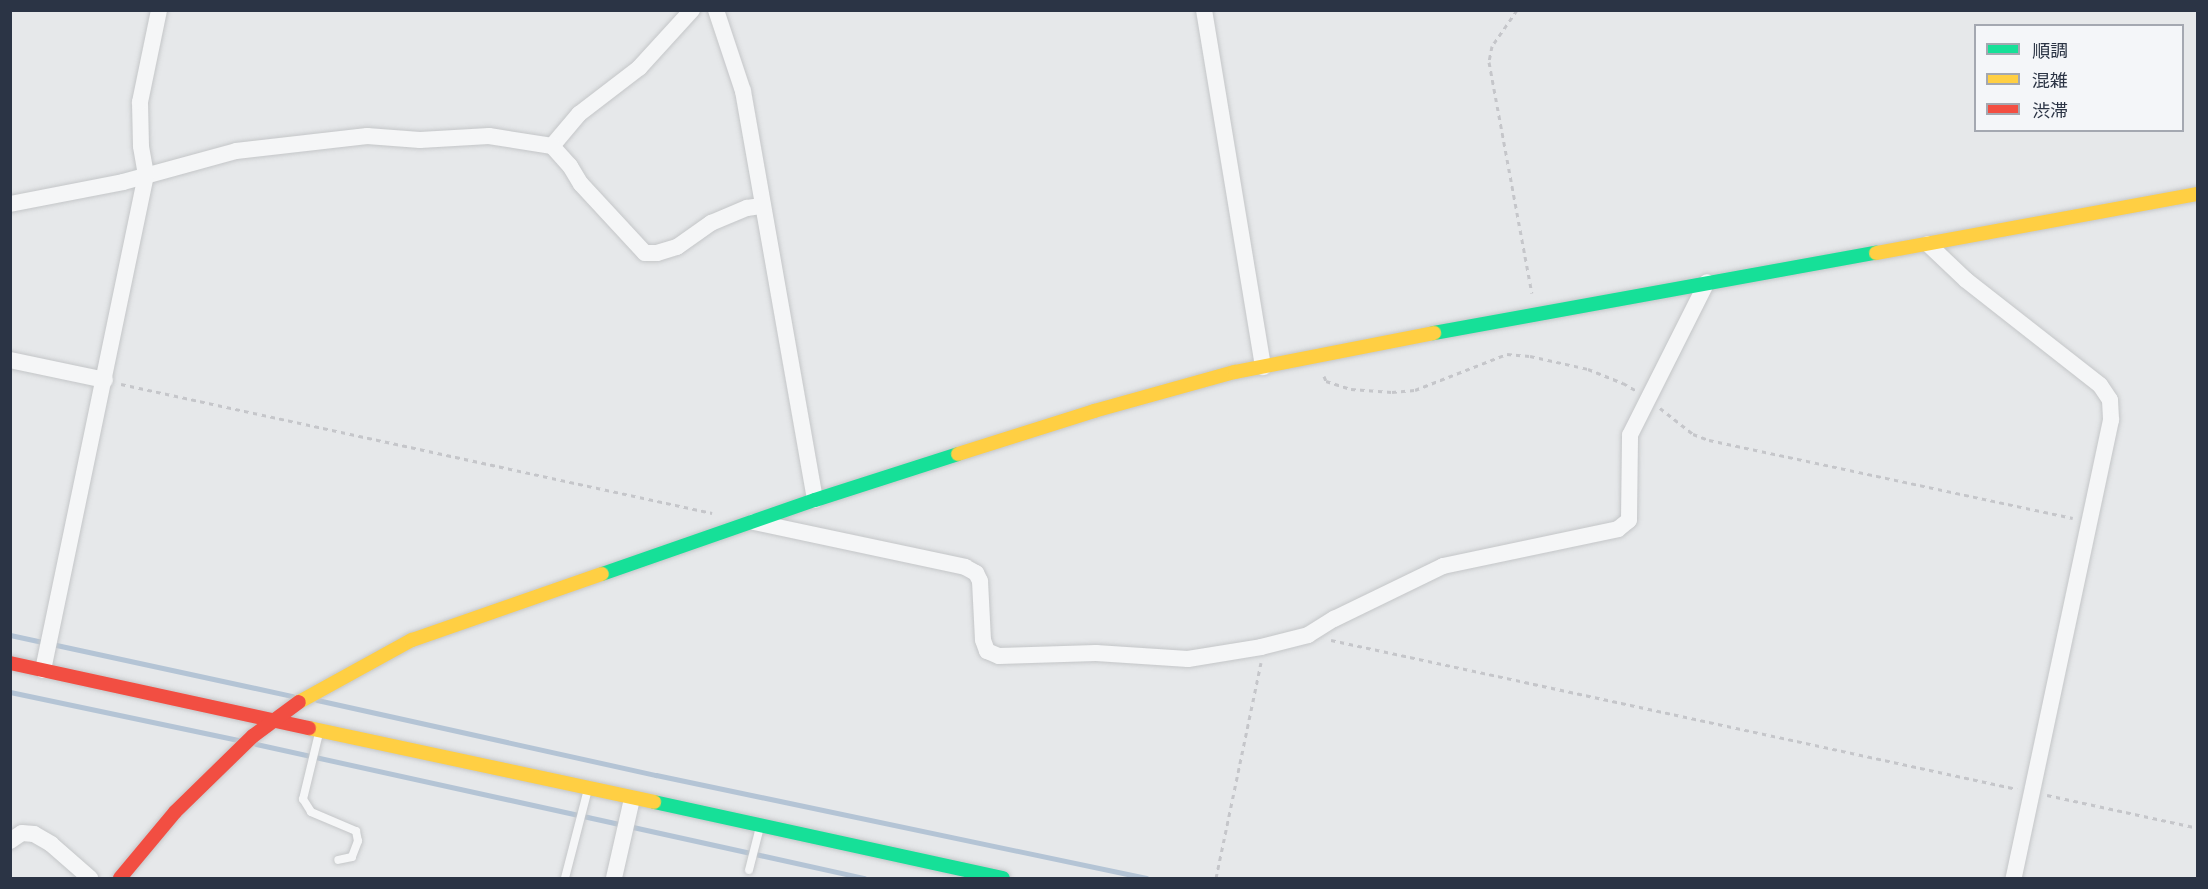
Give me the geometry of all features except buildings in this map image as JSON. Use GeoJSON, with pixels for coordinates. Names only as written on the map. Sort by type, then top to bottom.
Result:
{"type":"FeatureCollection","features":[{"type":"Feature","properties":{"kind":"street"},"geometry":{"type":"LineString","coordinates":[[43,670],[146,175],[141,147],[140,102],[159,10]]}},
{"type":"Feature","properties":{"kind":"street"},"geometry":{"type":"LineString","coordinates":[[552,146],[579,114],[639,68],[692,10]]}},
{"type":"Feature","properties":{"kind":"street"},"geometry":{"type":"LineString","coordinates":[[716,10],[743,91],[815,500]]}},
{"type":"Feature","properties":{"kind":"street"},"geometry":{"type":"LineString","coordinates":[[1204,10],[1263,367]]}},
{"type":"Feature","properties":{"kind":"street"},"geometry":{"type":"LineString","coordinates":[[10,204],[100,187],[236,151],[367,136],[420,140],[489,136],[552,146],[570,166],[581,184],[645,252],[657,253],[677,247],[711,223],[747,208],[762,206]]}},
{"type":"Feature","properties":{"kind":"street"},"geometry":{"type":"LineString","coordinates":[[120,879],[175,812],[240,748],[273,720],[310,694],[412,640],[815,500],[1094,411],[1318,354],[2198,194]]}},
{"type":"Feature","properties":{"kind":"street"},"geometry":{"type":"LineString","coordinates":[[1928,244],[1966,280],[2100,385],[2110,400],[2111,420],[2014,879]]}},
{"type":"Feature","properties":{"kind":"street"},"geometry":{"type":"LineString","coordinates":[[753,522],[965,567],[976,573],[980,581],[983,640],[987,651],[999,656],[1096,653],[1188,659],[1261,647],[1308,635],[1334,619],[1443,566],[1618,529],[1629,520],[1630,435],[1707,282]]}},
{"type":"Feature","properties":{"kind":"street"},"geometry":{"type":"LineString","coordinates":[[10,360],[105,380]]}},
{"type":"Feature","properties":{"kind":"street"},"geometry":{"type":"LineString","coordinates":[[10,663],[1003,879]]}},
{"type":"Feature","properties":{"kind":"street"},"geometry":{"type":"LineString","coordinates":[[614,879],[632,799]]}},
{"type":"Feature","properties":{"kind":"street"},"geometry":{"type":"LineString","coordinates":[[10,841],[22,833],[34,834],[51,844],[90,879]]}},
{"type":"Feature","properties":{"kind":"lane"},"geometry":{"type":"LineString","coordinates":[[320,730],[304,804],[311,812],[356,831],[358,841],[352,857],[338,860]]}},
{"type":"Feature","properties":{"kind":"lane"},"geometry":{"type":"LineString","coordinates":[[565,879],[588,789]]}},
{"type":"Feature","properties":{"kind":"lane"},"geometry":{"type":"LineString","coordinates":[[750,869],[760,827]]}},
{"type":"Feature","properties":{"kind":"path"},"geometry":{"type":"LineString","coordinates":[[1517,10],[1492,46],[1489,62],[1536,313]]}},
{"type":"Feature","properties":{"kind":"path"},"geometry":{"type":"LineString","coordinates":[[1318,354],[1326,381],[1351,389],[1392,392],[1415,390],[1507,354],[1530,356],[1588,369],[1623,383],[1647,398],[1693,434],[1709,440],[1859,471],[2088,523]]}},
{"type":"Feature","properties":{"kind":"path"},"geometry":{"type":"LineString","coordinates":[[105,380],[718,514]]}},
{"type":"Feature","properties":{"kind":"path"},"geometry":{"type":"LineString","coordinates":[[1308,635],[2198,828]]}},
{"type":"Feature","properties":{"kind":"path"},"geometry":{"type":"LineString","coordinates":[[1216,879],[1262,661],[1261,647]]}},
{"type":"Feature","properties":{"kind":"waterway"},"geometry":{"type":"LineString","coordinates":[[10,635],[293,696]]}},
{"type":"Feature","properties":{"kind":"waterway"},"geometry":{"type":"LineString","coordinates":[[10,692],[238,740]]}},
{"type":"Feature","properties":{"kind":"waterway"},"geometry":{"type":"LineString","coordinates":[[317,700],[656,775],[1146,878]]}},
{"type":"Feature","properties":{"kind":"waterway"},"geometry":{"type":"LineString","coordinates":[[256,744],[864,878]]}},
{"type":"Feature","properties":{"kind":"traffic: fast"},"geometry":{"type":"LineString","coordinates":[[1434,333],[1876,253]]}},
{"type":"Feature","properties":{"kind":"traffic: fast"},"geometry":{"type":"LineString","coordinates":[[602,574],[815,500],[958,454]]}},
{"type":"Feature","properties":{"kind":"traffic: fast"},"geometry":{"type":"LineString","coordinates":[[654,802],[1003,878]]}},
{"type":"Feature","properties":{"kind":"traffic: slow"},"geometry":{"type":"LineString","coordinates":[[1876,253],[2198,194]]}},
{"type":"Feature","properties":{"kind":"traffic: slow"},"geometry":{"type":"LineString","coordinates":[[958,454],[1094,411],[1235,372],[1434,333]]}},
{"type":"Feature","properties":{"kind":"traffic: slow"},"geometry":{"type":"LineString","coordinates":[[299,702],[412,640],[602,574]]}},
{"type":"Feature","properties":{"kind":"traffic: slow"},"geometry":{"type":"LineString","coordinates":[[309,728],[654,802]]}},
{"type":"Feature","properties":{"kind":"traffic: jam"},"geometry":{"type":"LineString","coordinates":[[10,663],[309,728]]}},
{"type":"Feature","properties":{"kind":"traffic: jam"},"geometry":{"type":"LineString","coordinates":[[120,878],[175,812],[253,736],[299,702]]}}]}
